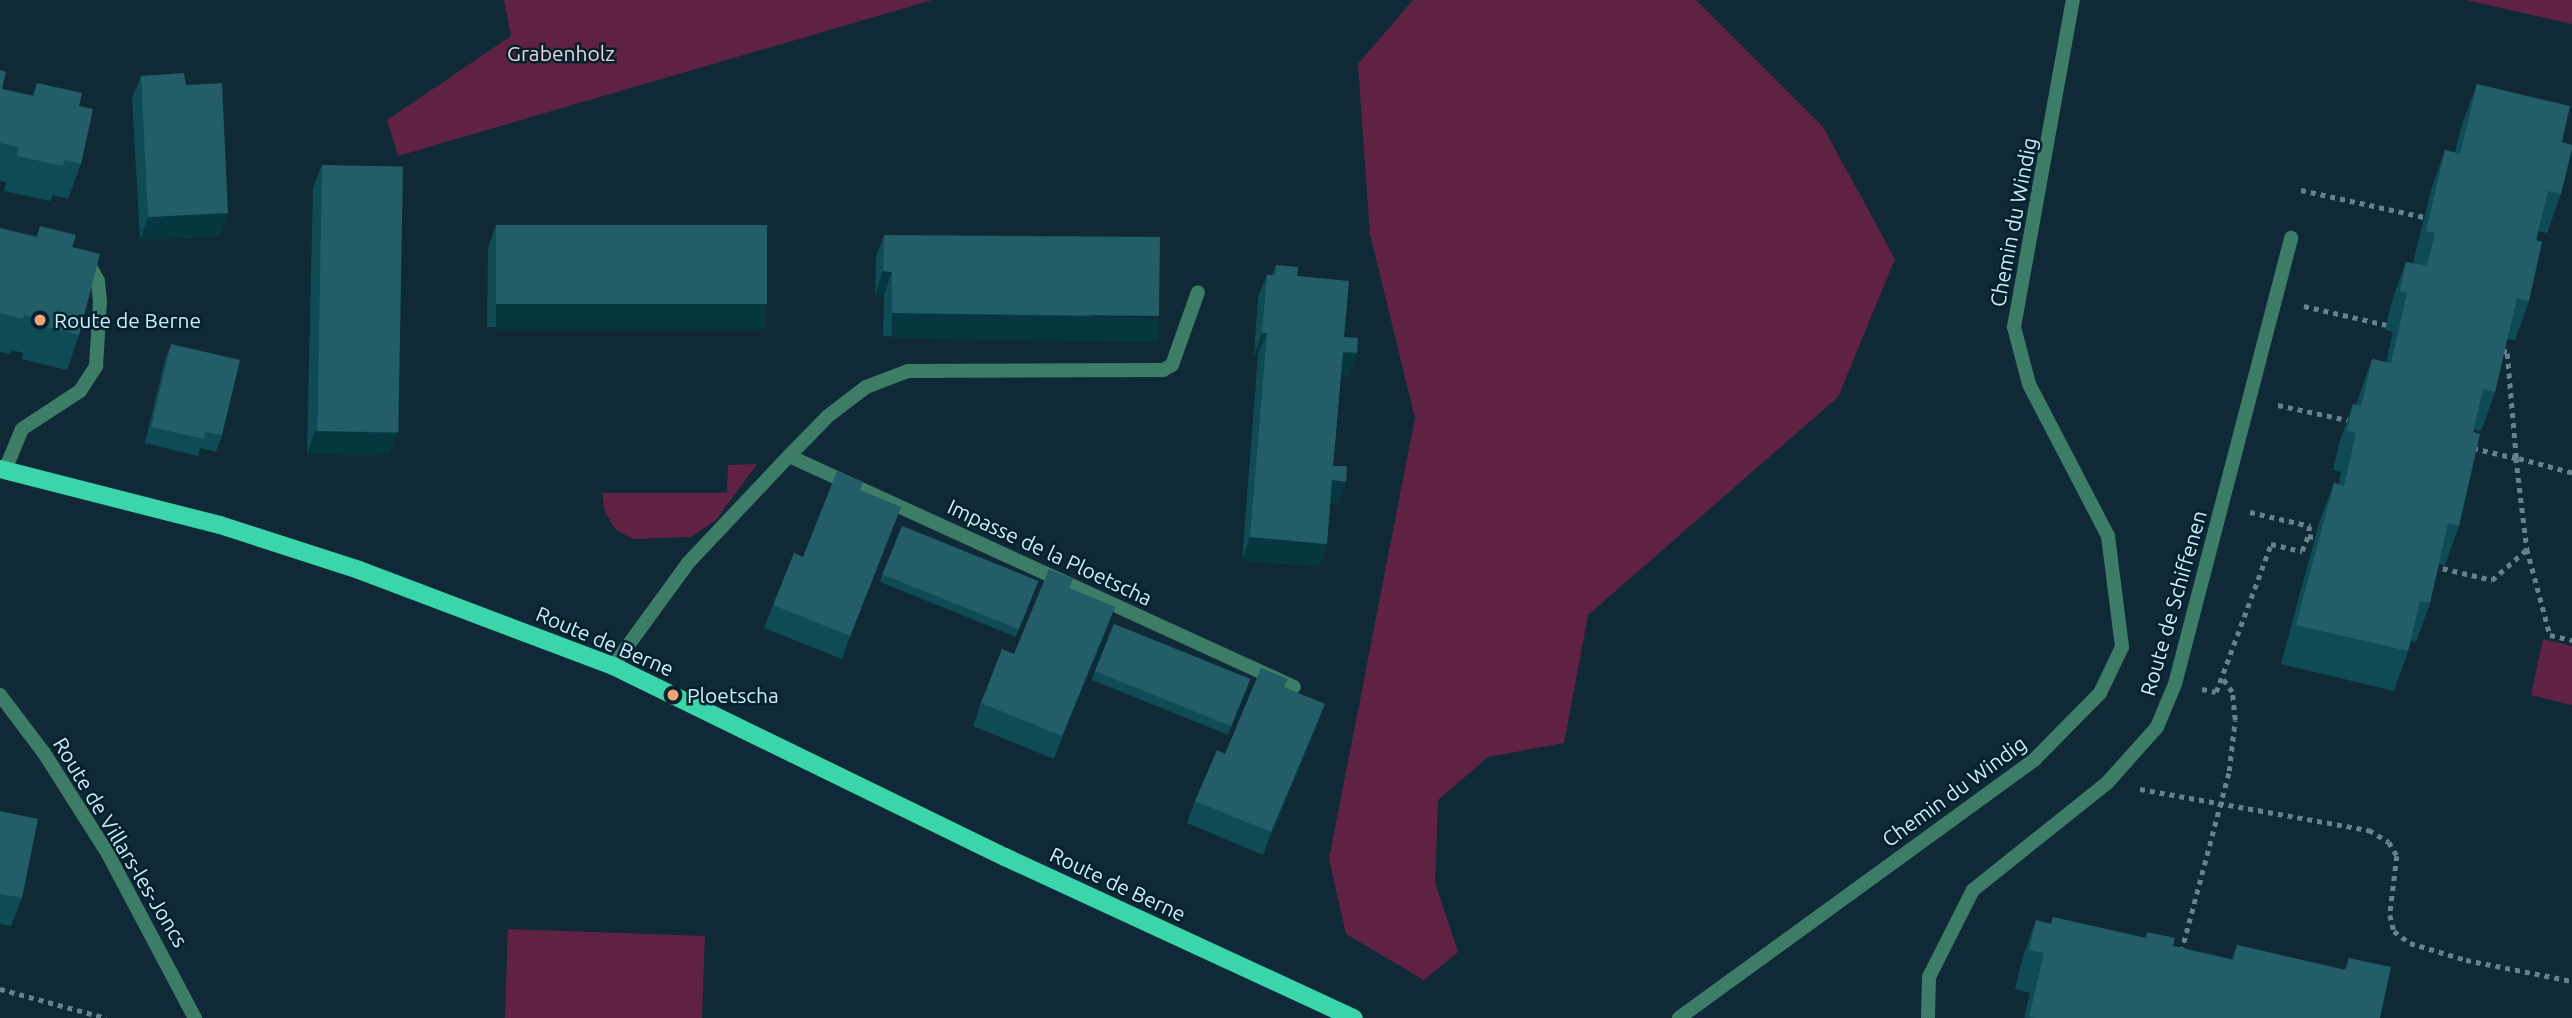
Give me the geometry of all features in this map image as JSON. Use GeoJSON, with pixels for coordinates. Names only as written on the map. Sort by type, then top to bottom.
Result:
{"type":"FeatureCollection","features":[{"type":"Feature","properties":{"kind":"main road","name":"Route de Berne"},"geometry":{"type":"LineString","coordinates":[[3,470],[220,526],[359,570],[613,666],[1005,857],[1354,1018]]}},
{"type":"Feature","properties":{"kind":"street","name":"Chemin du Windig"},"geometry":{"type":"LineString","coordinates":[[1679,1018],[2035,759],[2100,693],[2122,647],[2108,536],[2029,384],[2014,327],[2073,0]]}},
{"type":"Feature","properties":{"kind":"street","name":"Route de Schiffenen"},"geometry":{"type":"LineString","coordinates":[[1928,1018],[1929,977],[1973,890],[2108,783],[2157,727],[2175,684],[2291,238]]}},
{"type":"Feature","properties":{"kind":"street"},"geometry":{"type":"LineString","coordinates":[[3,470],[22,429],[80,391],[96,366],[98,281],[83,254],[71,246]]}},
{"type":"Feature","properties":{"kind":"street"},"geometry":{"type":"LineString","coordinates":[[613,666],[688,563],[828,416],[866,387],[908,371],[1163,370],[1172,365],[1198,292]]}},
{"type":"Feature","properties":{"kind":"street","name":"Impasse de la Ploetscha"},"geometry":{"type":"LineString","coordinates":[[789,456],[1294,687]]}},
{"type":"Feature","properties":{"kind":"street","name":"Route de Villars-les-Joncs"},"geometry":{"type":"LineString","coordinates":[[0,695],[44,753],[108,854],[195,1018]]}},
{"type":"Feature","properties":{"kind":"path"},"geometry":{"type":"LineString","coordinates":[[2301,190],[2424,217]]}},
{"type":"Feature","properties":{"kind":"path"},"geometry":{"type":"LineString","coordinates":[[2275,300],[2398,327]]}},
{"type":"Feature","properties":{"kind":"path"},"geometry":{"type":"LineString","coordinates":[[2494,349],[2507,352],[2527,549],[2550,635],[2572,640]]}},
{"type":"Feature","properties":{"kind":"path"},"geometry":{"type":"LineString","coordinates":[[2250,398],[2356,422]]}},
{"type":"Feature","properties":{"kind":"path"},"geometry":{"type":"LineString","coordinates":[[2463,446],[2572,473]]}},
{"type":"Feature","properties":{"kind":"path"},"geometry":{"type":"LineString","coordinates":[[2175,684],[2216,692],[2271,544],[2302,551],[2308,536],[2310,526],[2222,506]]}},
{"type":"Feature","properties":{"kind":"path"},"geometry":{"type":"LineString","coordinates":[[2308,536],[2321,539]]}},
{"type":"Feature","properties":{"kind":"path"},"geometry":{"type":"LineString","coordinates":[[2426,564],[2492,580],[2527,549]]}},
{"type":"Feature","properties":{"kind":"path"},"geometry":{"type":"LineString","coordinates":[[2180,959],[2229,771],[2235,720],[2232,692],[2221,676]]}},
{"type":"Feature","properties":{"kind":"path"},"geometry":{"type":"LineString","coordinates":[[2108,783],[2369,830],[2389,842],[2397,856],[2390,915],[2394,931],[2410,943],[2466,960],[2572,981]]}},
{"type":"Feature","properties":{"kind":"path"},"geometry":{"type":"LineString","coordinates":[[0,989],[106,1018]]}},
{"type":"Feature","properties":{"kind":"green space","name":"Grabenholz"},"geometry":{"type":"Polygon","coordinates":[[[504,0],[932,0],[398,156],[387,120],[511,36],[504,0]]]}},
{"type":"Feature","properties":{"kind":"green space"},"geometry":{"type":"Polygon","coordinates":[[[1413,0],[1696,0],[1823,127],[1895,259],[1838,397],[1588,615],[1564,743],[1488,757],[1438,800],[1435,883],[1458,952],[1424,980],[1346,934],[1329,859],[1415,418],[1370,234],[1358,64],[1413,0]]]}},
{"type":"Feature","properties":{"kind":"green space"},"geometry":{"type":"Polygon","coordinates":[[[2467,0],[2572,0],[2572,24],[2467,0]]]}},
{"type":"Feature","properties":{"kind":"green space"},"geometry":{"type":"Polygon","coordinates":[[[757,464],[716,520],[691,537],[633,539],[616,530],[605,512],[602,493],[727,493],[728,465],[757,464]]]}},
{"type":"Feature","properties":{"kind":"green space"},"geometry":{"type":"Polygon","coordinates":[[[2543,639],[2572,646],[2572,705],[2531,695],[2543,639]]]}},
{"type":"Feature","properties":{"kind":"green space"},"geometry":{"type":"Polygon","coordinates":[[[508,929],[705,936],[702,1018],[505,1018],[508,929]]]}},
{"type":"Feature","properties":{"kind":"building"},"geometry":{"type":"Polygon","coordinates":[[[0,70],[6,72],[2,89],[34,96],[37,83],[82,93],[79,106],[93,109],[81,164],[65,160],[63,166],[17,156],[19,147],[0,143],[0,70]]]}},
{"type":"Feature","properties":{"kind":"building"},"geometry":{"type":"Polygon","coordinates":[[[184,73],[186,85],[222,83],[228,213],[148,217],[141,76],[184,73]]]}},
{"type":"Feature","properties":{"kind":"building"},"geometry":{"type":"Polygon","coordinates":[[[2477,84],[2570,106],[2562,142],[2572,145],[2572,149],[2561,194],[2548,191],[2536,240],[2542,242],[2529,301],[2517,298],[2495,392],[2483,389],[2473,432],[2480,434],[2459,526],[2448,523],[2430,603],[2420,601],[2408,651],[2296,625],[2334,483],[2344,486],[2356,433],[2347,431],[2353,404],[2361,406],[2372,359],[2391,363],[2407,293],[2400,291],[2406,262],[2427,266],[2435,233],[2426,231],[2445,150],[2460,154],[2477,84]]]}},
{"type":"Feature","properties":{"kind":"building"},"geometry":{"type":"Polygon","coordinates":[[[322,165],[403,166],[398,432],[317,431],[322,165]]]}},
{"type":"Feature","properties":{"kind":"building"},"geometry":{"type":"Polygon","coordinates":[[[496,225],[767,225],[767,304],[496,304],[496,225]]]}},
{"type":"Feature","properties":{"kind":"building"},"geometry":{"type":"Polygon","coordinates":[[[40,226],[76,235],[72,247],[100,254],[79,335],[35,324],[36,318],[24,315],[23,319],[0,313],[0,228],[37,237],[40,226]]]}},
{"type":"Feature","properties":{"kind":"building"},"geometry":{"type":"Polygon","coordinates":[[[884,235],[1160,237],[1159,316],[892,313],[892,272],[883,271],[884,235]]]}},
{"type":"Feature","properties":{"kind":"building"},"geometry":{"type":"Polygon","coordinates":[[[1276,265],[1298,267],[1297,276],[1349,281],[1344,337],[1358,338],[1357,353],[1343,352],[1333,466],[1347,466],[1346,482],[1332,480],[1327,544],[1250,537],[1267,333],[1262,333],[1267,275],[1275,275],[1276,265]]]}},
{"type":"Feature","properties":{"kind":"building"},"geometry":{"type":"Polygon","coordinates":[[[171,344],[240,360],[222,435],[205,432],[204,439],[151,427],[171,344]]]}},
{"type":"Feature","properties":{"kind":"building"},"geometry":{"type":"Polygon","coordinates":[[[837,471],[863,482],[860,490],[901,507],[850,636],[773,605],[794,553],[803,557],[837,471]]]}},
{"type":"Feature","properties":{"kind":"building"},"geometry":{"type":"Polygon","coordinates":[[[902,526],[1038,581],[1019,629],[883,574],[902,526]]]}},
{"type":"Feature","properties":{"kind":"building"},"geometry":{"type":"Polygon","coordinates":[[[1049,569],[1073,579],[1069,588],[1115,607],[1062,736],[981,703],[1002,649],[1014,654],[1049,569]]]}},
{"type":"Feature","properties":{"kind":"building"},"geometry":{"type":"Polygon","coordinates":[[[1114,624],[1250,679],[1231,726],[1095,671],[1114,624]]]}},
{"type":"Feature","properties":{"kind":"building"},"geometry":{"type":"Polygon","coordinates":[[[1261,668],[1288,679],[1284,687],[1325,704],[1271,832],[1195,801],[1217,750],[1225,754],[1261,668]]]}},
{"type":"Feature","properties":{"kind":"building"},"geometry":{"type":"Polygon","coordinates":[[[0,811],[38,819],[22,898],[0,894],[0,811]]]}},
{"type":"Feature","properties":{"kind":"building"},"geometry":{"type":"Polygon","coordinates":[[[2053,917],[2146,938],[2147,932],[2175,938],[2173,946],[2233,960],[2237,945],[2346,970],[2349,958],[2391,967],[2380,1018],[2029,1017],[2044,953],[2029,950],[2036,920],[2051,924],[2053,917]]]}},
{"type":"Feature","properties":{"kind":"place","name":"Route de Berne"},"geometry":{"type":"Point","coordinates":[40,320]}},
{"type":"Feature","properties":{"kind":"place","name":"Ploetscha"},"geometry":{"type":"Point","coordinates":[673,695]}}]}
